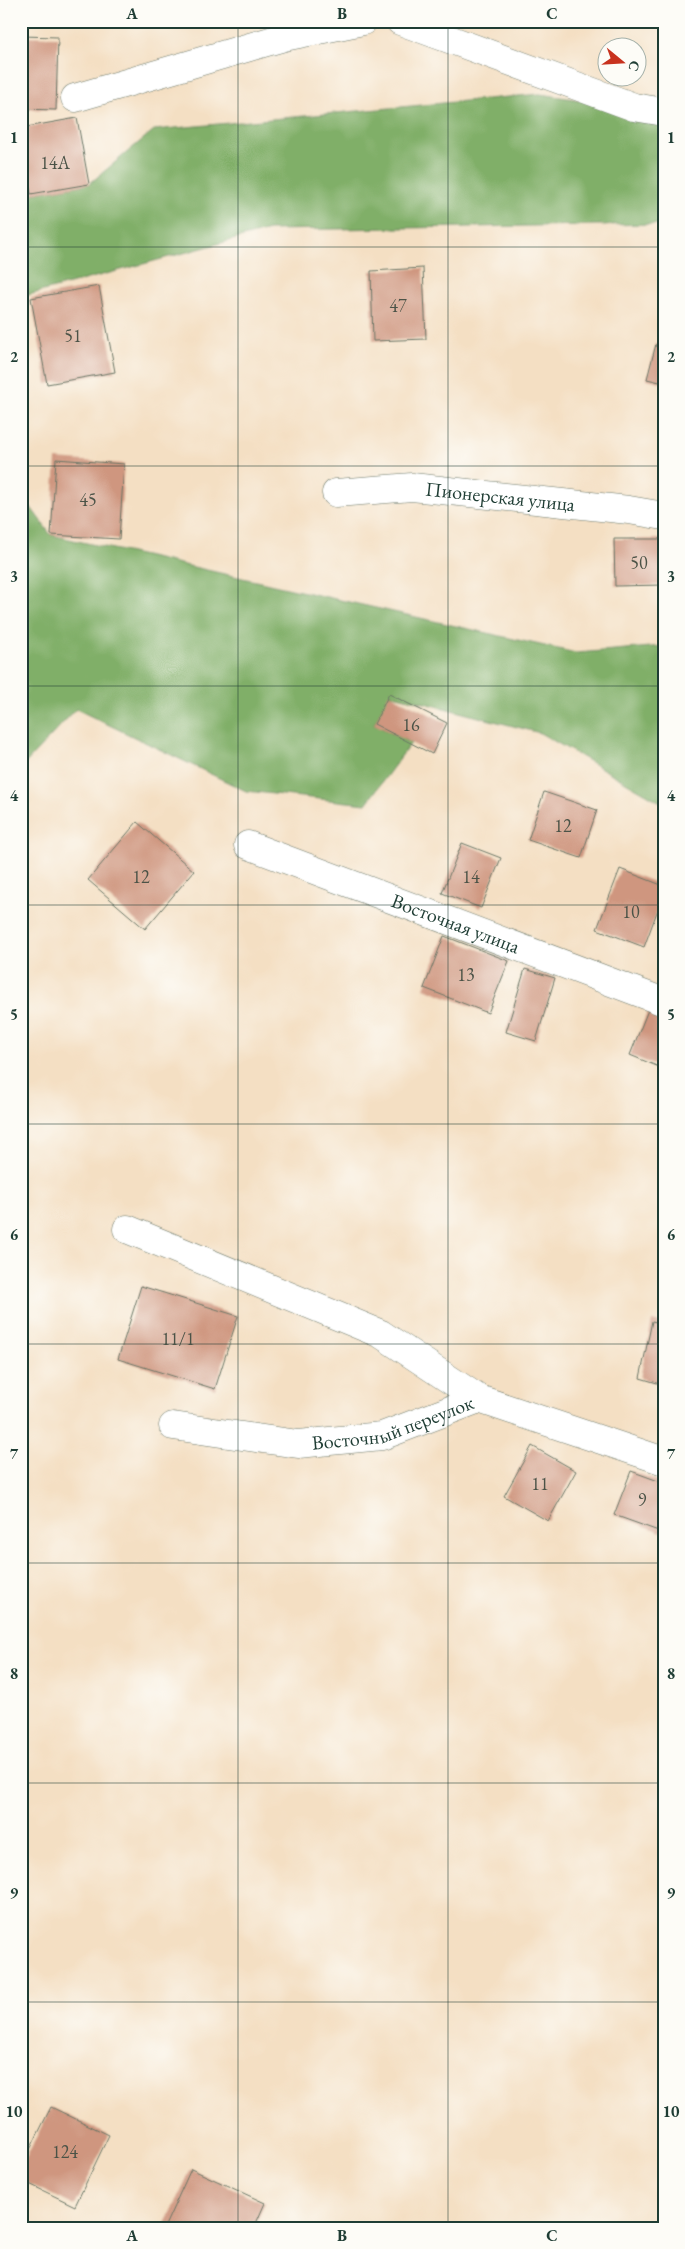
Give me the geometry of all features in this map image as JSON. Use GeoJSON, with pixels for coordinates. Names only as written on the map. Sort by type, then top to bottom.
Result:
{"type":"FeatureCollection","features":[{"type":"Feature","properties":{"kind":"street"},"geometry":{"type":"LineString","coordinates":[[75,98],[284,37],[363,21]]}},
{"type":"Feature","properties":{"kind":"street"},"geometry":{"type":"LineString","coordinates":[[400,21],[634,107],[664,112]]}},
{"type":"Feature","properties":{"kind":"street","name":"Пионерская улица"},"geometry":{"type":"LineString","coordinates":[[336,493],[412,487],[628,510],[664,516]]}},
{"type":"Feature","properties":{"kind":"street","name":"Восточная улица"},"geometry":{"type":"LineString","coordinates":[[248,845],[664,1002]]}},
{"type":"Feature","properties":{"kind":"street"},"geometry":{"type":"LineString","coordinates":[[127,1229],[382,1334],[479,1400]]}},
{"type":"Feature","properties":{"kind":"street","name":"Восточный переулок"},"geometry":{"type":"LineString","coordinates":[[173,1426],[298,1444],[382,1436],[479,1400],[664,1461]]}},
{"type":"Feature","properties":{"kind":"green space"},"geometry":{"type":"Polygon","coordinates":[[[540,94],[664,112],[664,224],[269,230],[21,297],[21,196],[89,184],[154,130],[540,94]]]}},
{"type":"Feature","properties":{"kind":"green space"},"geometry":{"type":"Polygon","coordinates":[[[21,494],[51,535],[576,653],[664,646],[664,804],[540,733],[390,694],[374,724],[411,743],[366,804],[246,791],[76,709],[21,768],[21,494]]]}},
{"type":"Feature","properties":{"kind":"building"},"geometry":{"type":"Polygon","coordinates":[[[21,36],[58,37],[56,110],[21,109],[21,36]]]}},
{"type":"Feature","properties":{"kind":"building"},"geometry":{"type":"Polygon","coordinates":[[[77,118],[89,184],[31,194],[21,139],[21,128],[77,118]]]}},
{"type":"Feature","properties":{"kind":"building"},"geometry":{"type":"Polygon","coordinates":[[[423,268],[426,339],[373,341],[371,271],[423,268]]]}},
{"type":"Feature","properties":{"kind":"building"},"geometry":{"type":"Polygon","coordinates":[[[99,286],[115,372],[47,384],[31,298],[99,286]]]}},
{"type":"Feature","properties":{"kind":"building"},"geometry":{"type":"Polygon","coordinates":[[[656,344],[664,346],[664,383],[647,379],[656,344]]]}},
{"type":"Feature","properties":{"kind":"building"},"geometry":{"type":"Polygon","coordinates":[[[56,459],[124,464],[119,539],[51,535],[56,459]]]}},
{"type":"Feature","properties":{"kind":"building"},"geometry":{"type":"Polygon","coordinates":[[[614,539],[664,539],[664,585],[615,586],[614,539]]]}},
{"type":"Feature","properties":{"kind":"building"},"geometry":{"type":"Polygon","coordinates":[[[389,694],[447,723],[432,754],[374,724],[389,694]]]}},
{"type":"Feature","properties":{"kind":"building"},"geometry":{"type":"Polygon","coordinates":[[[544,792],[597,810],[581,858],[528,840],[544,792]]]}},
{"type":"Feature","properties":{"kind":"building"},"geometry":{"type":"Polygon","coordinates":[[[137,822],[194,871],[145,929],[88,880],[137,822]]]}},
{"type":"Feature","properties":{"kind":"building"},"geometry":{"type":"Polygon","coordinates":[[[462,843],[501,858],[481,908],[442,893],[462,843]]]}},
{"type":"Feature","properties":{"kind":"building"},"geometry":{"type":"Polygon","coordinates":[[[620,869],[664,886],[664,893],[644,947],[597,929],[620,869]]]}},
{"type":"Feature","properties":{"kind":"building"},"geometry":{"type":"Polygon","coordinates":[[[444,936],[509,961],[488,1013],[424,988],[444,936]]]}},
{"type":"Feature","properties":{"kind":"building"},"geometry":{"type":"Polygon","coordinates":[[[525,969],[555,978],[536,1041],[506,1032],[525,969]]]}},
{"type":"Feature","properties":{"kind":"building"},"geometry":{"type":"Polygon","coordinates":[[[648,1010],[664,1016],[664,1069],[630,1055],[648,1010]]]}},
{"type":"Feature","properties":{"kind":"building"},"geometry":{"type":"Polygon","coordinates":[[[141,1286],[238,1316],[215,1389],[118,1359],[141,1286]]]}},
{"type":"Feature","properties":{"kind":"building"},"geometry":{"type":"Polygon","coordinates":[[[652,1321],[664,1324],[664,1385],[640,1378],[652,1321]]]}},
{"type":"Feature","properties":{"kind":"building"},"geometry":{"type":"Polygon","coordinates":[[[532,1446],[576,1471],[548,1521],[504,1496],[532,1446]]]}},
{"type":"Feature","properties":{"kind":"building"},"geometry":{"type":"Polygon","coordinates":[[[631,1471],[664,1483],[664,1533],[614,1515],[631,1471]]]}},
{"type":"Feature","properties":{"kind":"building"},"geometry":{"type":"Polygon","coordinates":[[[51,2107],[109,2135],[75,2206],[21,2180],[21,2168],[51,2107]]]}},
{"type":"Feature","properties":{"kind":"building"},"geometry":{"type":"Polygon","coordinates":[[[191,2169],[265,2203],[254,2228],[164,2228],[191,2169]]]}}]}
